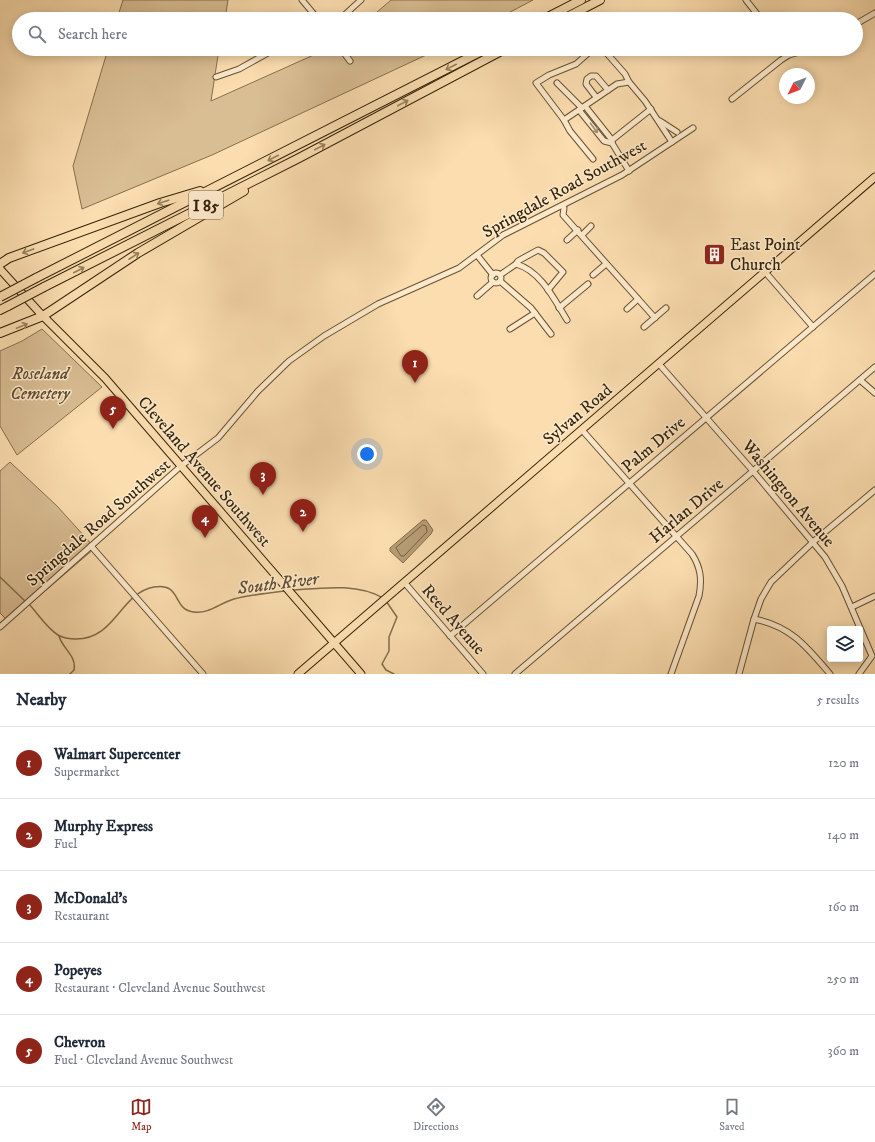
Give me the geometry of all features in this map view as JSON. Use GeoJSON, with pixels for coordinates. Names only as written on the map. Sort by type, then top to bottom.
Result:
{"type":"FeatureCollection","features":[{"type":"Feature","properties":{"kind":"highway"},"geometry":{"type":"LineString","coordinates":[[558,12],[581,0]]}},
{"type":"Feature","properties":{"kind":"highway"},"geometry":{"type":"LineString","coordinates":[[577,12],[600,0]]}},
{"type":"Feature","properties":{"kind":"highway","name":"I 85"},"geometry":{"type":"LineString","coordinates":[[0,296],[472,56]]}},
{"type":"Feature","properties":{"kind":"highway","name":"I 85"},"geometry":{"type":"LineString","coordinates":[[0,310],[299,158],[492,56]]}},
{"type":"Feature","properties":{"kind":"highway"},"geometry":{"type":"LineString","coordinates":[[0,334],[43,316],[138,253],[299,158]]}},
{"type":"Feature","properties":{"kind":"highway"},"geometry":{"type":"LineString","coordinates":[[0,264],[9,258],[160,203],[214,188]]}},
{"type":"Feature","properties":{"kind":"main road","name":"Sylvan Road"},"geometry":{"type":"LineString","coordinates":[[298,674],[766,273],[875,177]]}},
{"type":"Feature","properties":{"kind":"main road","name":"Cleveland Avenue Southwest"},"geometry":{"type":"LineString","coordinates":[[0,268],[43,316],[105,378],[361,674]]}},
{"type":"Feature","properties":{"kind":"street"},"geometry":{"type":"LineString","coordinates":[[302,0],[311,12]]}},
{"type":"Feature","properties":{"kind":"street"},"geometry":{"type":"LineString","coordinates":[[348,12],[361,0]]}},
{"type":"Feature","properties":{"kind":"street"},"geometry":{"type":"LineString","coordinates":[[746,0],[755,12]]}},
{"type":"Feature","properties":{"kind":"street"},"geometry":{"type":"LineString","coordinates":[[863,20],[875,13]]}},
{"type":"Feature","properties":{"kind":"street"},"geometry":{"type":"LineString","coordinates":[[216,78],[239,69],[262,56]]}},
{"type":"Feature","properties":{"kind":"street"},"geometry":{"type":"LineString","coordinates":[[346,56],[350,61]]}},
{"type":"Feature","properties":{"kind":"street"},"geometry":{"type":"LineString","coordinates":[[585,56],[576,64],[549,74],[536,83],[564,120],[570,131],[593,159]]}},
{"type":"Feature","properties":{"kind":"street"},"geometry":{"type":"LineString","coordinates":[[609,56],[625,74],[629,82],[651,109],[672,142]]}},
{"type":"Feature","properties":{"kind":"street"},"geometry":{"type":"LineString","coordinates":[[732,100],[787,56]]}},
{"type":"Feature","properties":{"kind":"street"},"geometry":{"type":"LineString","coordinates":[[596,97],[586,84],[587,79],[591,76],[596,76],[608,90]]}},
{"type":"Feature","properties":{"kind":"street"},"geometry":{"type":"LineString","coordinates":[[564,120],[617,84],[629,82]]}},
{"type":"Feature","properties":{"kind":"street"},"geometry":{"type":"LineString","coordinates":[[557,83],[582,108],[604,141],[612,141],[651,109]]}},
{"type":"Feature","properties":{"kind":"street"},"geometry":{"type":"LineString","coordinates":[[659,120],[677,132]]}},
{"type":"Feature","properties":{"kind":"street","name":"Springdale Road Southwest"},"geometry":{"type":"LineString","coordinates":[[0,627],[181,466],[218,438],[258,391],[289,361],[324,336],[378,304],[459,268],[503,235],[564,207],[628,171],[693,128]]}},
{"type":"Feature","properties":{"kind":"street"},"geometry":{"type":"LineString","coordinates":[[612,141],[628,171]]}},
{"type":"Feature","properties":{"kind":"street"},"geometry":{"type":"LineString","coordinates":[[564,207],[569,214],[568,218],[606,264],[655,318]]}},
{"type":"Feature","properties":{"kind":"street"},"geometry":{"type":"LineString","coordinates":[[582,235],[591,226]]}},
{"type":"Feature","properties":{"kind":"street"},"geometry":{"type":"LineString","coordinates":[[567,240],[578,230]]}},
{"type":"Feature","properties":{"kind":"street"},"geometry":{"type":"LineString","coordinates":[[493,275],[496,273],[500,275],[518,261],[538,250],[544,253],[563,272],[548,290]]}},
{"type":"Feature","properties":{"kind":"street"},"geometry":{"type":"LineString","coordinates":[[477,255],[493,275],[491,277],[493,282]]}},
{"type":"Feature","properties":{"kind":"street"},"geometry":{"type":"LineString","coordinates":[[516,264],[524,266],[534,274],[548,290],[567,320]]}},
{"type":"Feature","properties":{"kind":"street"},"geometry":{"type":"LineString","coordinates":[[593,275],[606,264]]}},
{"type":"Feature","properties":{"kind":"street"},"geometry":{"type":"LineString","coordinates":[[766,273],[813,327]]}},
{"type":"Feature","properties":{"kind":"street","name":"Palm Drive"},"geometry":{"type":"LineString","coordinates":[[450,636],[875,274]]}},
{"type":"Feature","properties":{"kind":"street"},"geometry":{"type":"LineString","coordinates":[[500,275],[500,282]]}},
{"type":"Feature","properties":{"kind":"street"},"geometry":{"type":"LineString","coordinates":[[477,296],[493,282],[500,282],[517,295],[535,313],[551,334]]}},
{"type":"Feature","properties":{"kind":"street"},"geometry":{"type":"LineString","coordinates":[[559,308],[588,284]]}},
{"type":"Feature","properties":{"kind":"street"},"geometry":{"type":"LineString","coordinates":[[627,309],[638,299]]}},
{"type":"Feature","properties":{"kind":"street"},"geometry":{"type":"LineString","coordinates":[[644,327],[666,308]]}},
{"type":"Feature","properties":{"kind":"street"},"geometry":{"type":"LineString","coordinates":[[510,329],[519,325],[535,313]]}},
{"type":"Feature","properties":{"kind":"street","name":"Washington Avenue"},"geometry":{"type":"LineString","coordinates":[[659,364],[813,542],[834,572],[852,607],[872,656],[859,674]]}},
{"type":"Feature","properties":{"kind":"street","name":"Harlan Drive"},"geometry":{"type":"LineString","coordinates":[[515,674],[875,367]]}},
{"type":"Feature","properties":{"kind":"street"},"geometry":{"type":"LineString","coordinates":[[860,380],[875,393]]}},
{"type":"Feature","properties":{"kind":"street"},"geometry":{"type":"LineString","coordinates":[[582,430],[696,561],[702,584],[671,674]]}},
{"type":"Feature","properties":{"kind":"street"},"geometry":{"type":"LineString","coordinates":[[739,674],[760,599],[771,582],[813,542],[875,490]]}},
{"type":"Feature","properties":{"kind":"street"},"geometry":{"type":"LineString","coordinates":[[91,546],[202,674]]}},
{"type":"Feature","properties":{"kind":"street","name":"Reed Avenue"},"geometry":{"type":"LineString","coordinates":[[404,582],[483,674]]}},
{"type":"Feature","properties":{"kind":"street"},"geometry":{"type":"LineString","coordinates":[[852,607],[875,596]]}},
{"type":"Feature","properties":{"kind":"street"},"geometry":{"type":"LineString","coordinates":[[754,618],[776,625],[796,637],[830,674]]}},
{"type":"Feature","properties":{"kind":"green space"},"geometry":{"type":"Polygon","coordinates":[[[123,0],[228,0],[226,12],[119,12],[123,0]]]}},
{"type":"Feature","properties":{"kind":"green space"},"geometry":{"type":"Polygon","coordinates":[[[391,0],[533,0],[510,12],[377,12],[391,0]]]}},
{"type":"Feature","properties":{"kind":"green space"},"geometry":{"type":"Polygon","coordinates":[[[106,56],[218,56],[211,101],[311,56],[424,56],[212,155],[82,209],[73,166],[106,56]]]}},
{"type":"Feature","properties":{"kind":"green space","name":"Roseland Cemetery"},"geometry":{"type":"Polygon","coordinates":[[[42,329],[102,387],[17,455],[0,426],[0,351],[22,341],[42,329]]]}},
{"type":"Feature","properties":{"kind":"green space"},"geometry":{"type":"Polygon","coordinates":[[[10,462],[57,506],[95,548],[9,622],[0,613],[0,471],[10,462]]]}},
{"type":"Feature","properties":{"kind":"water"},"geometry":{"type":"Polygon","coordinates":[[[423,520],[426,520],[433,530],[431,534],[403,563],[390,551],[390,548],[423,520]]]}},
{"type":"Feature","properties":{"kind":"waterway","name":"South River"},"geometry":{"type":"LineString","coordinates":[[0,577],[26,602]]}},
{"type":"Feature","properties":{"kind":"waterway","name":"South River"},"geometry":{"type":"LineString","coordinates":[[29,604],[46,625],[58,635],[69,639],[76,639],[89,637],[100,632],[133,598],[143,591],[154,587],[169,589],[173,592],[182,607],[194,612],[210,610],[234,599],[285,591]]}},
{"type":"Feature","properties":{"kind":"waterway","name":"South River"},"geometry":{"type":"LineString","coordinates":[[293,590],[351,588],[373,593],[383,598]]}},
{"type":"Feature","properties":{"kind":"waterway","name":"South River"},"geometry":{"type":"LineString","coordinates":[[386,601],[397,617],[389,637],[389,651],[382,664],[386,670],[394,674]]}},
{"type":"Feature","properties":{"kind":"waterway"},"geometry":{"type":"LineString","coordinates":[[59,636],[73,660],[74,670],[70,674]]}},
{"type":"Feature","properties":{"kind":"place","name":"East Point Church"},"geometry":{"type":"Point","coordinates":[714,254]}},
{"type":"Feature","properties":{"kind":"place","name":"Walmart Supercenter"},"geometry":{"type":"Point","coordinates":[415,383]}},
{"type":"Feature","properties":{"kind":"place","name":"Chevron"},"geometry":{"type":"Point","coordinates":[113,429]}},
{"type":"Feature","properties":{"kind":"place","name":"McDonald's"},"geometry":{"type":"Point","coordinates":[263,495]}},
{"type":"Feature","properties":{"kind":"place","name":"Murphy Express"},"geometry":{"type":"Point","coordinates":[303,532]}},
{"type":"Feature","properties":{"kind":"place","name":"Popeyes"},"geometry":{"type":"Point","coordinates":[205,538]}}]}
